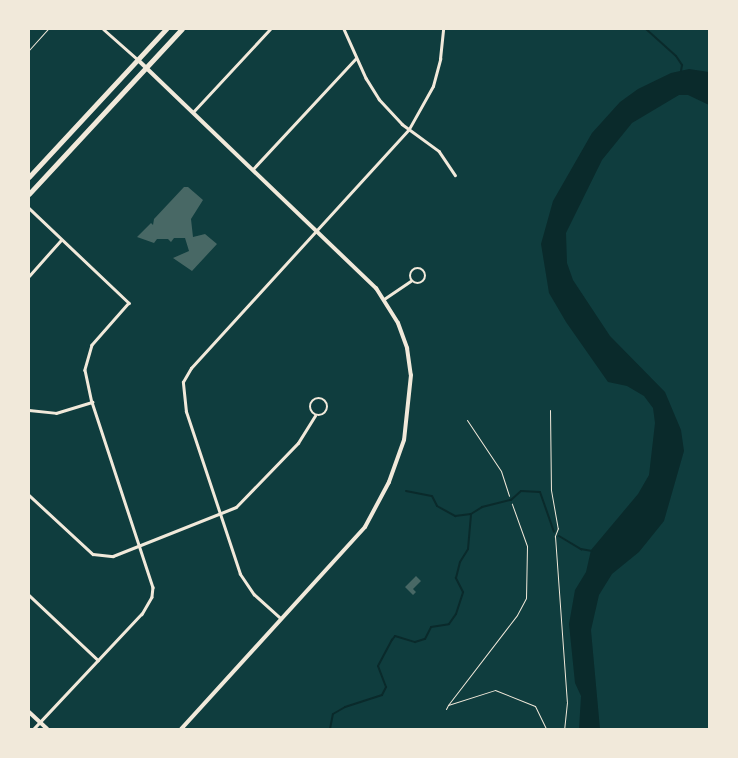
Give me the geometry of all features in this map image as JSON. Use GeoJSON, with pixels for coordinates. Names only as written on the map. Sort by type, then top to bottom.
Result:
{"type":"FeatureCollection","features":[{"type":"Feature","properties":{"kind":"main road"},"geometry":{"type":"LineString","coordinates":[[29,176],[166,29]]}},
{"type":"Feature","properties":{"kind":"main road"},"geometry":{"type":"LineString","coordinates":[[29,194],[182,29]]}},
{"type":"Feature","properties":{"kind":"main road"},"geometry":{"type":"LineString","coordinates":[[138,60],[316,230],[384,299],[398,323],[410,362],[410,409],[398,458],[380,503],[365,527],[181,729]]}},
{"type":"Feature","properties":{"kind":"main road"},"geometry":{"type":"LineString","coordinates":[[29,712],[47,729]]}},
{"type":"Feature","properties":{"kind":"street"},"geometry":{"type":"LineString","coordinates":[[103,29],[138,60]]}},
{"type":"Feature","properties":{"kind":"street"},"geometry":{"type":"LineString","coordinates":[[193,112],[270,29]]}},
{"type":"Feature","properties":{"kind":"street"},"geometry":{"type":"LineString","coordinates":[[344,29],[356,58],[379,99],[409,129],[439,151],[455,175]]}},
{"type":"Feature","properties":{"kind":"street"},"geometry":{"type":"LineString","coordinates":[[282,620],[254,595],[240,574],[183,402],[183,382],[191,368],[409,129],[433,86],[440,59],[443,29]]}},
{"type":"Feature","properties":{"kind":"street"},"geometry":{"type":"LineString","coordinates":[[253,170],[356,58]]}},
{"type":"Feature","properties":{"kind":"street"},"geometry":{"type":"LineString","coordinates":[[29,208],[129,303],[97,338],[88,353],[85,370],[92,402],[152,579],[152,597],[142,614],[34,729]]}},
{"type":"Feature","properties":{"kind":"street"},"geometry":{"type":"LineString","coordinates":[[29,276],[62,240]]}},
{"type":"Feature","properties":{"kind":"street"},"geometry":{"type":"LineString","coordinates":[[418,267],[426,272],[424,282],[415,284],[411,281],[410,272],[414,268],[418,267]]}},
{"type":"Feature","properties":{"kind":"street"},"geometry":{"type":"LineString","coordinates":[[384,299],[411,281]]}},
{"type":"Feature","properties":{"kind":"street"},"geometry":{"type":"LineString","coordinates":[[29,495],[93,554],[113,556],[220,515],[248,498],[298,443],[315,416],[326,413],[328,405],[322,399],[311,402],[310,410],[315,416]]}},
{"type":"Feature","properties":{"kind":"street"},"geometry":{"type":"LineString","coordinates":[[29,410],[56,413],[92,402]]}},
{"type":"Feature","properties":{"kind":"street"},"geometry":{"type":"LineString","coordinates":[[29,595],[98,660]]}},
{"type":"Feature","properties":{"kind":"lane"},"geometry":{"type":"LineString","coordinates":[[29,50],[48,29]]}},
{"type":"Feature","properties":{"kind":"path"},"geometry":{"type":"LineString","coordinates":[[550,410],[549,456],[558,528],[555,536],[567,702],[564,729]]}},
{"type":"Feature","properties":{"kind":"path"},"geometry":{"type":"LineString","coordinates":[[467,420],[501,471],[509,496]]}},
{"type":"Feature","properties":{"kind":"path"},"geometry":{"type":"LineString","coordinates":[[446,709],[517,615],[526,598],[527,546],[512,504]]}},
{"type":"Feature","properties":{"kind":"path"},"geometry":{"type":"LineString","coordinates":[[448,705],[496,690],[508,693],[535,706],[546,729]]}},
{"type":"Feature","properties":{"kind":"water"},"geometry":{"type":"Polygon","coordinates":[[[689,69],[709,72],[709,105],[688,95],[679,95],[632,123],[602,160],[566,233],[567,263],[573,280],[610,336],[665,392],[681,430],[684,451],[664,521],[639,552],[612,574],[599,595],[591,630],[600,729],[579,729],[581,696],[575,683],[569,624],[575,590],[586,572],[591,550],[638,494],[649,475],[655,423],[653,408],[644,396],[627,386],[608,382],[566,322],[549,293],[541,244],[553,201],[592,133],[620,102],[638,89],[671,73],[689,69]]]}},
{"type":"Feature","properties":{"kind":"building"},"geometry":{"type":"Polygon","coordinates":[[[184,187],[188,187],[203,200],[191,219],[193,237],[205,234],[217,244],[192,271],[173,258],[189,251],[185,238],[174,238],[171,242],[168,239],[157,239],[154,243],[137,237],[151,223],[153,225],[154,219],[184,187]]]}},
{"type":"Feature","properties":{"kind":"building"},"geometry":{"type":"Polygon","coordinates":[[[416,576],[421,581],[413,589],[416,592],[413,595],[405,587],[416,576]]]}},
{"type":"Feature","properties":{"kind":"waterway"},"geometry":{"type":"LineString","coordinates":[[646,29],[676,56],[682,65],[681,71]]}},
{"type":"Feature","properties":{"kind":"waterway"},"geometry":{"type":"LineString","coordinates":[[406,491],[432,496],[437,506],[455,516],[471,514]]}},
{"type":"Feature","properties":{"kind":"waterway"},"geometry":{"type":"LineString","coordinates":[[330,729],[333,714],[345,707],[382,695],[386,687],[378,666],[395,636],[415,642],[425,639],[431,627],[449,624],[456,614],[463,592],[456,578],[460,562],[468,549],[471,514],[482,507],[511,500],[521,491],[540,492],[554,532]]}},
{"type":"Feature","properties":{"kind":"waterway"},"geometry":{"type":"LineString","coordinates":[[559,536],[581,549],[592,551]]}}]}
